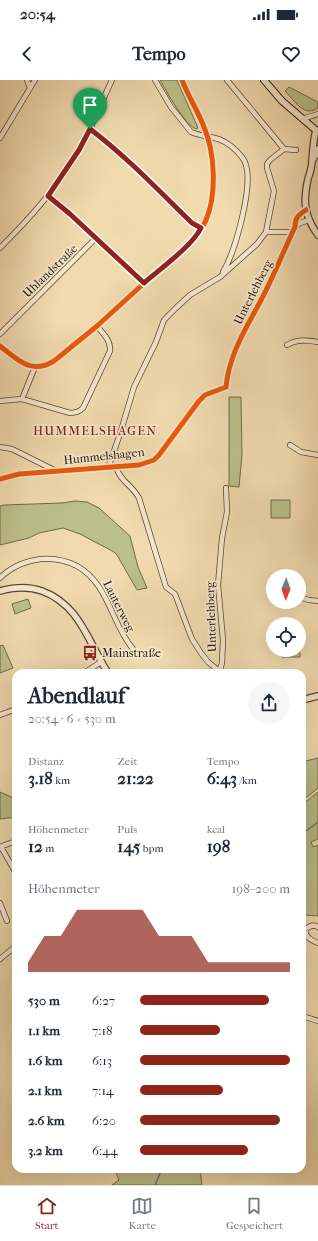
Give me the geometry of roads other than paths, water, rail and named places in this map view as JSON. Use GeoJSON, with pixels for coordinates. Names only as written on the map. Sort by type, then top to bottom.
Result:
{"type":"FeatureCollection","features":[{"type":"Feature","properties":{"kind":"main road"},"geometry":{"type":"LineString","coordinates":[[264,80],[282,101],[302,119],[317,129]]}},
{"type":"Feature","properties":{"kind":"street"},"geometry":{"type":"LineString","coordinates":[[27,80],[30,88]]}},
{"type":"Feature","properties":{"kind":"street"},"geometry":{"type":"LineString","coordinates":[[0,138],[35,80]]}},
{"type":"Feature","properties":{"kind":"street"},"geometry":{"type":"LineString","coordinates":[[0,248],[48,196],[79,150],[112,80]]}},
{"type":"Feature","properties":{"kind":"street"},"geometry":{"type":"LineString","coordinates":[[156,80],[171,107],[191,132],[217,138],[231,145],[239,153],[246,164],[248,178],[247,193],[236,242],[226,267],[220,277]]}},
{"type":"Feature","properties":{"kind":"street"},"geometry":{"type":"LineString","coordinates":[[0,346],[24,364],[35,367],[47,365],[97,326],[191,242],[198,234],[208,216],[213,195],[213,177],[207,136],[204,126],[182,80]]}},
{"type":"Feature","properties":{"kind":"street"},"geometry":{"type":"LineString","coordinates":[[227,80],[284,150],[296,150]]}},
{"type":"Feature","properties":{"kind":"street"},"geometry":{"type":"LineString","coordinates":[[302,119],[318,114]]}},
{"type":"Feature","properties":{"kind":"street"},"geometry":{"type":"LineString","coordinates":[[90,129],[131,164],[192,223],[201,228]]}},
{"type":"Feature","properties":{"kind":"street"},"geometry":{"type":"LineString","coordinates":[[317,129],[305,195],[306,210],[309,220],[318,234]]}},
{"type":"Feature","properties":{"kind":"street","name":"Hummelshagen"},"geometry":{"type":"LineString","coordinates":[[108,468],[134,387],[156,342],[164,320],[190,295],[220,277],[257,244],[266,232],[274,191],[267,164],[284,150]]}},
{"type":"Feature","properties":{"kind":"street"},"geometry":{"type":"LineString","coordinates":[[312,161],[318,152]]}},
{"type":"Feature","properties":{"kind":"street"},"geometry":{"type":"LineString","coordinates":[[48,196],[70,214],[144,283]]}},
{"type":"Feature","properties":{"kind":"street","name":"Unterlehberg"},"geometry":{"type":"LineString","coordinates":[[226,388],[229,367],[236,348],[260,303],[295,227],[295,219],[299,214],[306,210]]}},
{"type":"Feature","properties":{"kind":"street"},"geometry":{"type":"LineString","coordinates":[[295,227],[300,223],[309,220]]}},
{"type":"Feature","properties":{"kind":"street"},"geometry":{"type":"LineString","coordinates":[[266,232],[292,232]]}},
{"type":"Feature","properties":{"kind":"street","name":"Uhlandstraße"},"geometry":{"type":"LineString","coordinates":[[0,334],[96,238]]}},
{"type":"Feature","properties":{"kind":"street"},"geometry":{"type":"LineString","coordinates":[[0,401],[22,398],[70,413],[75,414],[79,412],[83,408],[110,350],[109,340],[97,326]]}},
{"type":"Feature","properties":{"kind":"street"},"geometry":{"type":"LineString","coordinates":[[287,345],[292,342],[302,340],[318,342]]}},
{"type":"Feature","properties":{"kind":"street"},"geometry":{"type":"LineString","coordinates":[[22,398],[35,367]]}},
{"type":"Feature","properties":{"kind":"street","name":"Hummelshagen"},"geometry":{"type":"LineString","coordinates":[[0,479],[19,474],[139,465],[154,460],[199,401],[206,395],[226,388]]}},
{"type":"Feature","properties":{"kind":"street"},"geometry":{"type":"LineString","coordinates":[[290,446],[302,452],[318,455]]}},
{"type":"Feature","properties":{"kind":"street","name":"Hummelshagen"},"geometry":{"type":"LineString","coordinates":[[0,447],[12,449],[56,471]]}},
{"type":"Feature","properties":{"kind":"street","name":"Hummelshagen"},"geometry":{"type":"LineString","coordinates":[[116,467],[121,478],[133,489],[139,498],[166,587],[175,594],[192,639],[208,662],[216,669]]}},
{"type":"Feature","properties":{"kind":"street","name":"Unterlehberg"},"geometry":{"type":"LineString","coordinates":[[220,669],[222,663],[223,640],[218,585],[222,538],[227,512],[226,488]]}},
{"type":"Feature","properties":{"kind":"street","name":"Lauterweg"},"geometry":{"type":"LineString","coordinates":[[0,578],[11,569],[32,560],[59,559],[70,563],[91,576],[98,584],[124,639],[133,649]]}},
{"type":"Feature","properties":{"kind":"street"},"geometry":{"type":"LineString","coordinates":[[0,591],[14,588],[30,588],[47,593],[59,600],[71,610],[78,620],[105,669]]}},
{"type":"Feature","properties":{"kind":"street"},"geometry":{"type":"LineString","coordinates":[[306,599],[318,601]]}},
{"type":"Feature","properties":{"kind":"street"},"geometry":{"type":"LineString","coordinates":[[90,669],[101,662]]}},
{"type":"Feature","properties":{"kind":"street"},"geometry":{"type":"LineString","coordinates":[[306,699],[318,696]]}},
{"type":"Feature","properties":{"kind":"street"},"geometry":{"type":"LineString","coordinates":[[0,715],[12,710]]}},
{"type":"Feature","properties":{"kind":"street"},"geometry":{"type":"LineString","coordinates":[[12,843],[1,847],[12,866]]}},
{"type":"Feature","properties":{"kind":"street"},"geometry":{"type":"LineString","coordinates":[[0,903],[7,921]]}},
{"type":"Feature","properties":{"kind":"street"},"geometry":{"type":"LineString","coordinates":[[306,929],[309,926],[318,927]]}},
{"type":"Feature","properties":{"kind":"street"},"geometry":{"type":"LineString","coordinates":[[306,935],[308,939],[318,943]]}},
{"type":"Feature","properties":{"kind":"street"},"geometry":{"type":"LineString","coordinates":[[0,959],[12,949]]}},
{"type":"Feature","properties":{"kind":"street"},"geometry":{"type":"LineString","coordinates":[[306,1017],[318,1021]]}},
{"type":"Feature","properties":{"kind":"waterway"},"geometry":{"type":"LineString","coordinates":[[306,831],[318,822]]}},
{"type":"Feature","properties":{"kind":"waterway"},"geometry":{"type":"LineString","coordinates":[[155,1185],[160,1173]]}},
{"type":"Feature","properties":{"kind":"place","name":"Mainstraße"},"geometry":{"type":"Point","coordinates":[90,653]}},
{"type":"Feature","properties":{"kind":"district","name":"HUMMELSHAGEN"},"geometry":{"type":"Point","coordinates":[95,430]}}]}
